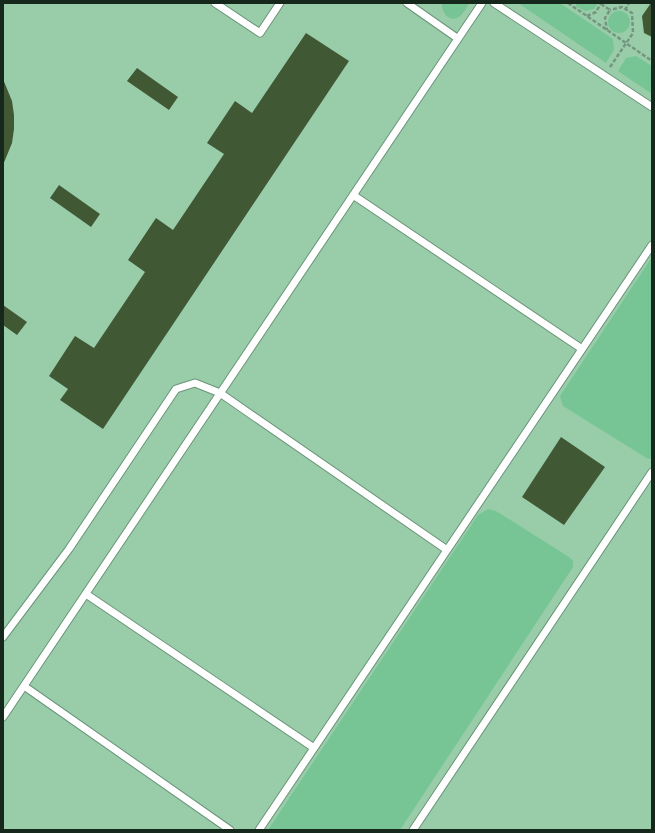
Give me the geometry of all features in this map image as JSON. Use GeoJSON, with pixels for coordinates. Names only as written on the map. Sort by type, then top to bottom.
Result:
{"type":"FeatureCollection","features":[{"type":"Feature","properties":{"kind":"lane"},"geometry":{"type":"LineString","coordinates":[[216,3],[260,33],[280,3]]}},
{"type":"Feature","properties":{"kind":"lane"},"geometry":{"type":"LineString","coordinates":[[407,3],[458,38]]}},
{"type":"Feature","properties":{"kind":"lane"},"geometry":{"type":"LineString","coordinates":[[3,717],[482,3]]}},
{"type":"Feature","properties":{"kind":"lane"},"geometry":{"type":"LineString","coordinates":[[494,3],[652,107]]}},
{"type":"Feature","properties":{"kind":"lane"},"geometry":{"type":"LineString","coordinates":[[353,195],[582,350]]}},
{"type":"Feature","properties":{"kind":"lane"},"geometry":{"type":"LineString","coordinates":[[259,830],[652,245]]}},
{"type":"Feature","properties":{"kind":"lane"},"geometry":{"type":"LineString","coordinates":[[3,637],[69,549],[176,388],[195,384],[220,393],[447,550]]}},
{"type":"Feature","properties":{"kind":"lane"},"geometry":{"type":"LineString","coordinates":[[413,830],[652,472]]}},
{"type":"Feature","properties":{"kind":"lane"},"geometry":{"type":"LineString","coordinates":[[86,594],[314,748]]}},
{"type":"Feature","properties":{"kind":"lane"},"geometry":{"type":"LineString","coordinates":[[24,686],[230,830]]}},
{"type":"Feature","properties":{"kind":"path"},"geometry":{"type":"LineString","coordinates":[[568,3],[652,61]]}},
{"type":"Feature","properties":{"kind":"path"},"geometry":{"type":"LineString","coordinates":[[586,16],[596,12],[601,3],[610,10]]}},
{"type":"Feature","properties":{"kind":"path"},"geometry":{"type":"LineString","coordinates":[[625,10],[629,3]]}},
{"type":"Feature","properties":{"kind":"path"},"geometry":{"type":"LineString","coordinates":[[604,76],[633,33],[632,13],[622,7],[610,10],[605,18],[607,30]]}},
{"type":"Feature","properties":{"kind":"shaded area"},"geometry":{"type":"Polygon","coordinates":[[[3,3],[652,3],[652,830],[3,830],[3,3]]]}},
{"type":"Feature","properties":{"kind":"shaded area"},"geometry":{"type":"Polygon","coordinates":[[[442,3],[469,3],[461,15],[453,19],[445,14],[442,3]]]}},
{"type":"Feature","properties":{"kind":"shaded area"},"geometry":{"type":"Polygon","coordinates":[[[518,3],[560,3],[613,39],[614,50],[606,63],[518,3]]]}},
{"type":"Feature","properties":{"kind":"shaded area"},"geometry":{"type":"Polygon","coordinates":[[[576,3],[598,3],[594,9],[585,11],[576,6],[576,3]]]}},
{"type":"Feature","properties":{"kind":"shaded area"},"geometry":{"type":"Polygon","coordinates":[[[615,11],[623,11],[630,18],[630,26],[623,33],[615,33],[608,26],[608,18],[615,11]]]}},
{"type":"Feature","properties":{"kind":"shaded area"},"geometry":{"type":"Polygon","coordinates":[[[636,56],[652,66],[652,94],[618,71],[626,58],[636,56]]]}},
{"type":"Feature","properties":{"kind":"shaded area"},"geometry":{"type":"Polygon","coordinates":[[[652,257],[652,458],[648,459],[563,406],[560,396],[652,257]]]}},
{"type":"Feature","properties":{"kind":"shaded area"},"geometry":{"type":"Polygon","coordinates":[[[488,509],[496,511],[569,557],[573,561],[573,567],[400,830],[268,830],[478,515],[488,509]]]}},
{"type":"Feature","properties":{"kind":"building"},"geometry":{"type":"Polygon","coordinates":[[[651,3],[652,37],[644,33],[642,16],[651,3]]]}},
{"type":"Feature","properties":{"kind":"building"},"geometry":{"type":"Polygon","coordinates":[[[306,33],[349,61],[103,429],[60,400],[68,389],[49,376],[75,336],[94,348],[145,272],[128,260],[156,218],[173,230],[224,154],[207,143],[235,101],[252,113],[306,33]]]}},
{"type":"Feature","properties":{"kind":"building"},"geometry":{"type":"Polygon","coordinates":[[[137,68],[178,97],[169,110],[127,81],[137,68]]]}},
{"type":"Feature","properties":{"kind":"building"},"geometry":{"type":"Polygon","coordinates":[[[3,79],[12,101],[14,129],[12,143],[3,165],[3,79]]]}},
{"type":"Feature","properties":{"kind":"building"},"geometry":{"type":"Polygon","coordinates":[[[59,185],[100,214],[91,227],[50,198],[59,185]]]}},
{"type":"Feature","properties":{"kind":"building"},"geometry":{"type":"Polygon","coordinates":[[[3,305],[27,322],[17,335],[3,325],[3,305]]]}},
{"type":"Feature","properties":{"kind":"building"},"geometry":{"type":"Polygon","coordinates":[[[561,437],[605,467],[564,525],[522,497],[561,437]]]}}]}
